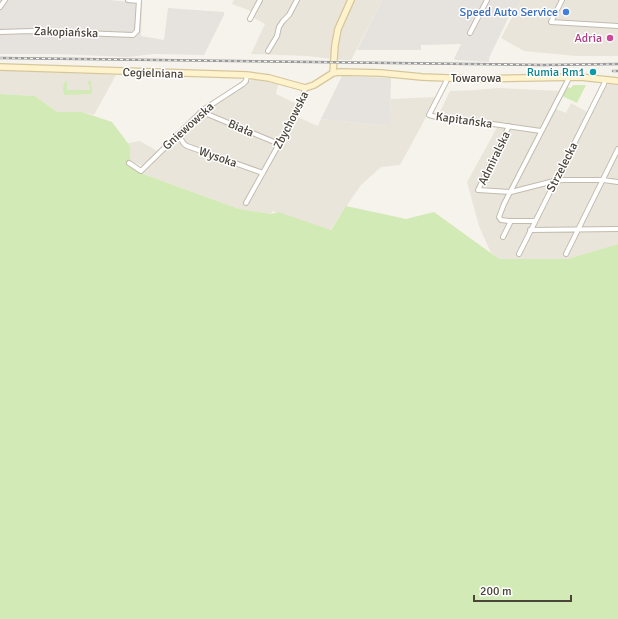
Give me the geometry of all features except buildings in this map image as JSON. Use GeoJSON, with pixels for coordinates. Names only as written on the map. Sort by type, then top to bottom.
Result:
{"type":"FeatureCollection","features":[{"type":"Feature","properties":{"kind":"street"},"geometry":{"type":"LineString","coordinates":[[0,7],[5,0]]}},
{"type":"Feature","properties":{"kind":"street"},"geometry":{"type":"LineString","coordinates":[[128,0],[139,1]]}},
{"type":"Feature","properties":{"kind":"street"},"geometry":{"type":"LineString","coordinates":[[250,19],[260,0]]}},
{"type":"Feature","properties":{"kind":"street"},"geometry":{"type":"LineString","coordinates":[[268,51],[277,36],[279,27],[290,15],[297,0]]}},
{"type":"Feature","properties":{"kind":"street"},"geometry":{"type":"LineString","coordinates":[[333,73],[338,29],[351,0]]}},
{"type":"Feature","properties":{"kind":"street"},"geometry":{"type":"LineString","coordinates":[[470,33],[487,0]]}},
{"type":"Feature","properties":{"kind":"street"},"geometry":{"type":"LineString","coordinates":[[562,0],[551,22],[618,26]]}},
{"type":"Feature","properties":{"kind":"street","name":"Zakopiańska"},"geometry":{"type":"LineString","coordinates":[[0,32],[32,31],[133,35],[137,31],[139,1]]}},
{"type":"Feature","properties":{"kind":"street","name":"Cegielniana"},"geometry":{"type":"LineString","coordinates":[[0,67],[247,75],[269,78],[305,88]]}},
{"type":"Feature","properties":{"kind":"street","name":"Towarowa"},"geometry":{"type":"LineString","coordinates":[[333,73],[381,73],[447,78],[497,79],[568,76],[618,81]]}},
{"type":"Feature","properties":{"kind":"street","name":"Zbychowska"},"geometry":{"type":"LineString","coordinates":[[246,203],[279,144],[303,96],[305,88],[314,85],[333,73]]}},
{"type":"Feature","properties":{"kind":"street","name":"Gniewowska"},"geometry":{"type":"LineString","coordinates":[[129,163],[141,171],[203,110],[243,84],[246,81],[247,75]]}},
{"type":"Feature","properties":{"kind":"street"},"geometry":{"type":"LineString","coordinates":[[535,221],[501,220],[499,217],[504,204],[568,80],[568,76]]}},
{"type":"Feature","properties":{"kind":"street","name":"Kapitańska"},"geometry":{"type":"LineString","coordinates":[[447,78],[429,115],[444,119],[541,131]]}},
{"type":"Feature","properties":{"kind":"street","name":"Strzelecka"},"geometry":{"type":"LineString","coordinates":[[519,254],[605,80]]}},
{"type":"Feature","properties":{"kind":"street","name":"Biała"},"geometry":{"type":"LineString","coordinates":[[203,110],[206,114],[279,144]]}},
{"type":"Feature","properties":{"kind":"street","name":"Admiralska"},"geometry":{"type":"LineString","coordinates":[[509,126],[478,190],[511,192]]}},
{"type":"Feature","properties":{"kind":"street","name":"Wysoka"},"geometry":{"type":"LineString","coordinates":[[178,134],[187,146],[263,173]]}},
{"type":"Feature","properties":{"kind":"street"},"geometry":{"type":"LineString","coordinates":[[566,254],[618,149]]}},
{"type":"Feature","properties":{"kind":"street"},"geometry":{"type":"LineString","coordinates":[[511,192],[554,181],[603,180],[618,182]]}},
{"type":"Feature","properties":{"kind":"street"},"geometry":{"type":"LineString","coordinates":[[503,237],[511,221]]}},
{"type":"Feature","properties":{"kind":"street"},"geometry":{"type":"LineString","coordinates":[[530,230],[618,229]]}},
{"type":"Feature","properties":{"kind":"shaded area"},"geometry":{"type":"Polygon","coordinates":[[[0,0],[109,0],[142,3],[141,36],[164,40],[168,8],[224,12],[224,15],[204,55],[154,54],[128,57],[55,54],[0,54],[0,0]]]}},
{"type":"Feature","properties":{"kind":"shaded area"},"geometry":{"type":"Polygon","coordinates":[[[234,0],[349,0],[333,37],[332,59],[307,56],[251,54],[265,24],[252,17],[251,11],[232,4],[234,0]]]}},
{"type":"Feature","properties":{"kind":"shaded area"},"geometry":{"type":"Polygon","coordinates":[[[353,0],[382,0],[351,60],[337,60],[337,45],[341,24],[353,0]]]}},
{"type":"Feature","properties":{"kind":"shaded area"},"geometry":{"type":"Polygon","coordinates":[[[382,0],[521,0],[516,9],[513,8],[489,58],[489,62],[454,59],[461,44],[421,45],[421,50],[357,50],[382,0]]]}},
{"type":"Feature","properties":{"kind":"shaded area"},"geometry":{"type":"Polygon","coordinates":[[[521,0],[618,0],[618,56],[576,56],[524,51],[501,38],[521,0]]]}},
{"type":"Feature","properties":{"kind":"shaded area"},"geometry":{"type":"Polygon","coordinates":[[[0,70],[116,75],[94,115],[82,112],[57,112],[35,96],[0,94],[0,70]]]}},
{"type":"Feature","properties":{"kind":"shaded area"},"geometry":{"type":"Polygon","coordinates":[[[342,76],[391,78],[390,126],[321,119],[342,76]]]}},
{"type":"Feature","properties":{"kind":"shaded area"},"geometry":{"type":"Polygon","coordinates":[[[253,79],[278,84],[276,94],[297,104],[291,114],[318,126],[321,119],[389,126],[391,99],[437,97],[400,165],[381,167],[361,185],[330,230],[273,211],[271,214],[239,209],[143,174],[212,106],[253,79]]]}},
{"type":"Feature","properties":{"kind":"shaded area"},"geometry":{"type":"Polygon","coordinates":[[[607,84],[618,85],[618,244],[567,259],[498,259],[491,253],[479,226],[467,182],[499,124],[438,116],[450,91],[499,88],[560,91],[556,109],[566,113],[571,103],[591,114],[607,84]]]}},
{"type":"Feature","properties":{"kind":"shaded area"},"geometry":{"type":"Polygon","coordinates":[[[140,141],[157,151],[143,166],[130,161],[130,146],[128,143],[140,141]]]}},
{"type":"Feature","properties":{"kind":"green space"},"geometry":{"type":"Polygon","coordinates":[[[65,81],[67,81],[67,90],[90,90],[88,81],[91,81],[92,94],[64,95],[63,88],[65,81]]]}},
{"type":"Feature","properties":{"kind":"green space"},"geometry":{"type":"Polygon","coordinates":[[[573,85],[586,85],[577,103],[562,96],[567,87],[571,88],[573,85]]]}},
{"type":"Feature","properties":{"kind":"green space"},"geometry":{"type":"Polygon","coordinates":[[[0,94],[35,96],[57,112],[82,112],[112,122],[130,146],[130,166],[143,174],[239,209],[271,214],[278,212],[331,230],[346,206],[406,219],[434,212],[499,259],[567,259],[618,244],[618,619],[0,619],[0,94]]]}},
{"type":"Feature","properties":{"kind":"railway"},"geometry":{"type":"LineString","coordinates":[[0,58],[544,65],[618,64]]}},
{"type":"Feature","properties":{"kind":"railway"},"geometry":{"type":"LineString","coordinates":[[613,71],[618,71]]}},
{"type":"Feature","properties":{"kind":"place","name":"Speed Auto Service"},"geometry":{"type":"Point","coordinates":[566,12]}},
{"type":"Feature","properties":{"kind":"place","name":"Adria"},"geometry":{"type":"Point","coordinates":[610,38]}},
{"type":"Feature","properties":{"kind":"place","name":"Rumia Rm1"},"geometry":{"type":"Point","coordinates":[593,72]}}]}
